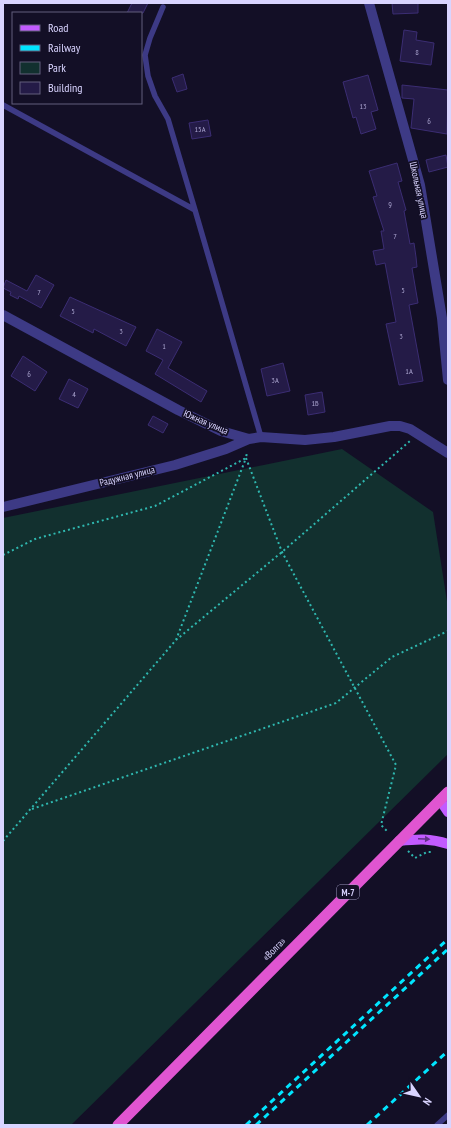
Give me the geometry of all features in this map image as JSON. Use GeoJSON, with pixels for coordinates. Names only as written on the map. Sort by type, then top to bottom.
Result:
{"type":"FeatureCollection","features":[{"type":"Feature","properties":{"kind":"highway","name":"«Волга»"},"geometry":{"type":"LineString","coordinates":[[118,1125],[444,796]]}},
{"type":"Feature","properties":{"kind":"main road"},"geometry":{"type":"LineString","coordinates":[[444,796],[448,812]]}},
{"type":"Feature","properties":{"kind":"main road"},"geometry":{"type":"LineString","coordinates":[[399,841],[423,838],[448,844]]}},
{"type":"Feature","properties":{"kind":"street","name":"Школьная улица"},"geometry":{"type":"LineString","coordinates":[[369,3],[420,185],[445,317],[448,380]]}},
{"type":"Feature","properties":{"kind":"street","name":"Южная улица"},"geometry":{"type":"LineString","coordinates":[[3,315],[178,410],[221,430],[249,439],[261,437],[305,440],[334,437],[390,426],[400,426],[418,434],[448,453]]}},
{"type":"Feature","properties":{"kind":"street","name":"Радужная улица"},"geometry":{"type":"LineString","coordinates":[[3,507],[175,465],[226,449],[249,439]]}},
{"type":"Feature","properties":{"kind":"lane"},"geometry":{"type":"LineString","coordinates":[[164,7],[150,38],[145,55],[148,76],[155,96],[168,119],[261,437]]}},
{"type":"Feature","properties":{"kind":"lane"},"geometry":{"type":"LineString","coordinates":[[3,105],[195,210]]}},
{"type":"Feature","properties":{"kind":"lane"},"geometry":{"type":"LineString","coordinates":[[437,1125],[448,1115]]}},
{"type":"Feature","properties":{"kind":"path"},"geometry":{"type":"LineString","coordinates":[[3,841],[176,640],[282,552],[418,434]]}},
{"type":"Feature","properties":{"kind":"path"},"geometry":{"type":"LineString","coordinates":[[176,640],[246,458],[249,439]]}},
{"type":"Feature","properties":{"kind":"path"},"geometry":{"type":"LineString","coordinates":[[246,458],[282,552],[396,765],[381,825],[388,832]]}},
{"type":"Feature","properties":{"kind":"path"},"geometry":{"type":"LineString","coordinates":[[3,554],[35,539],[155,506],[246,458]]}},
{"type":"Feature","properties":{"kind":"path"},"geometry":{"type":"LineString","coordinates":[[31,809],[336,703],[392,657],[448,631]]}},
{"type":"Feature","properties":{"kind":"path"},"geometry":{"type":"LineString","coordinates":[[407,850],[416,858],[427,852],[437,852]]}},
{"type":"Feature","properties":{"kind":"green space"},"geometry":{"type":"Polygon","coordinates":[[[342,449],[433,512],[448,608],[448,754],[71,1125],[3,1125],[3,518],[342,449]]]}},
{"type":"Feature","properties":{"kind":"building"},"geometry":{"type":"Polygon","coordinates":[[[132,3],[148,3],[143,13],[128,12],[132,3]]]}},
{"type":"Feature","properties":{"kind":"building"},"geometry":{"type":"Polygon","coordinates":[[[392,3],[418,3],[418,13],[393,14],[392,3]]]}},
{"type":"Feature","properties":{"kind":"building"},"geometry":{"type":"Polygon","coordinates":[[[404,30],[417,32],[416,40],[434,43],[431,65],[400,61],[404,30]]]}},
{"type":"Feature","properties":{"kind":"building"},"geometry":{"type":"Polygon","coordinates":[[[183,74],[187,89],[177,92],[172,78],[183,74]]]}},
{"type":"Feature","properties":{"kind":"building"},"geometry":{"type":"Polygon","coordinates":[[[368,75],[378,110],[371,112],[376,129],[361,134],[356,117],[353,118],[343,82],[368,75]]]}},
{"type":"Feature","properties":{"kind":"building"},"geometry":{"type":"Polygon","coordinates":[[[402,85],[448,90],[447,134],[411,128],[414,99],[402,98],[402,85]]]}},
{"type":"Feature","properties":{"kind":"building"},"geometry":{"type":"Polygon","coordinates":[[[208,120],[211,136],[192,139],[189,123],[208,120]]]}},
{"type":"Feature","properties":{"kind":"building"},"geometry":{"type":"Polygon","coordinates":[[[446,155],[448,167],[429,172],[426,160],[446,155]]]}},
{"type":"Feature","properties":{"kind":"building"},"geometry":{"type":"Polygon","coordinates":[[[397,163],[402,181],[398,182],[406,210],[404,211],[410,244],[414,243],[416,257],[417,267],[412,268],[418,303],[409,305],[423,381],[399,385],[386,324],[396,322],[385,263],[376,265],[373,251],[384,249],[381,231],[384,231],[373,197],[377,196],[369,171],[397,163]]]}},
{"type":"Feature","properties":{"kind":"building"},"geometry":{"type":"Polygon","coordinates":[[[36,275],[54,285],[41,308],[19,296],[18,299],[10,295],[11,292],[3,288],[6,280],[27,291],[36,275]]]}},
{"type":"Feature","properties":{"kind":"building"},"geometry":{"type":"Polygon","coordinates":[[[70,297],[136,327],[126,346],[94,329],[93,333],[60,316],[70,297]]]}},
{"type":"Feature","properties":{"kind":"building"},"geometry":{"type":"Polygon","coordinates":[[[157,329],[182,342],[168,368],[207,391],[201,402],[155,374],[163,360],[146,351],[157,329]]]}},
{"type":"Feature","properties":{"kind":"building"},"geometry":{"type":"Polygon","coordinates":[[[23,356],[47,372],[35,391],[11,376],[23,356]]]}},
{"type":"Feature","properties":{"kind":"building"},"geometry":{"type":"Polygon","coordinates":[[[283,363],[290,391],[267,396],[261,369],[283,363]]]}},
{"type":"Feature","properties":{"kind":"building"},"geometry":{"type":"Polygon","coordinates":[[[69,379],[88,389],[78,408],[59,399],[69,379]]]}},
{"type":"Feature","properties":{"kind":"building"},"geometry":{"type":"Polygon","coordinates":[[[322,392],[325,412],[308,415],[305,395],[322,392]]]}},
{"type":"Feature","properties":{"kind":"building"},"geometry":{"type":"Polygon","coordinates":[[[153,416],[168,424],[163,433],[148,425],[153,416]]]}},
{"type":"Feature","properties":{"kind":"railway"},"geometry":{"type":"LineString","coordinates":[[246,1125],[448,939]]}},
{"type":"Feature","properties":{"kind":"railway"},"geometry":{"type":"LineString","coordinates":[[256,1125],[448,949]]}},
{"type":"Feature","properties":{"kind":"railway"},"geometry":{"type":"LineString","coordinates":[[367,1125],[448,1051]]}}]}
